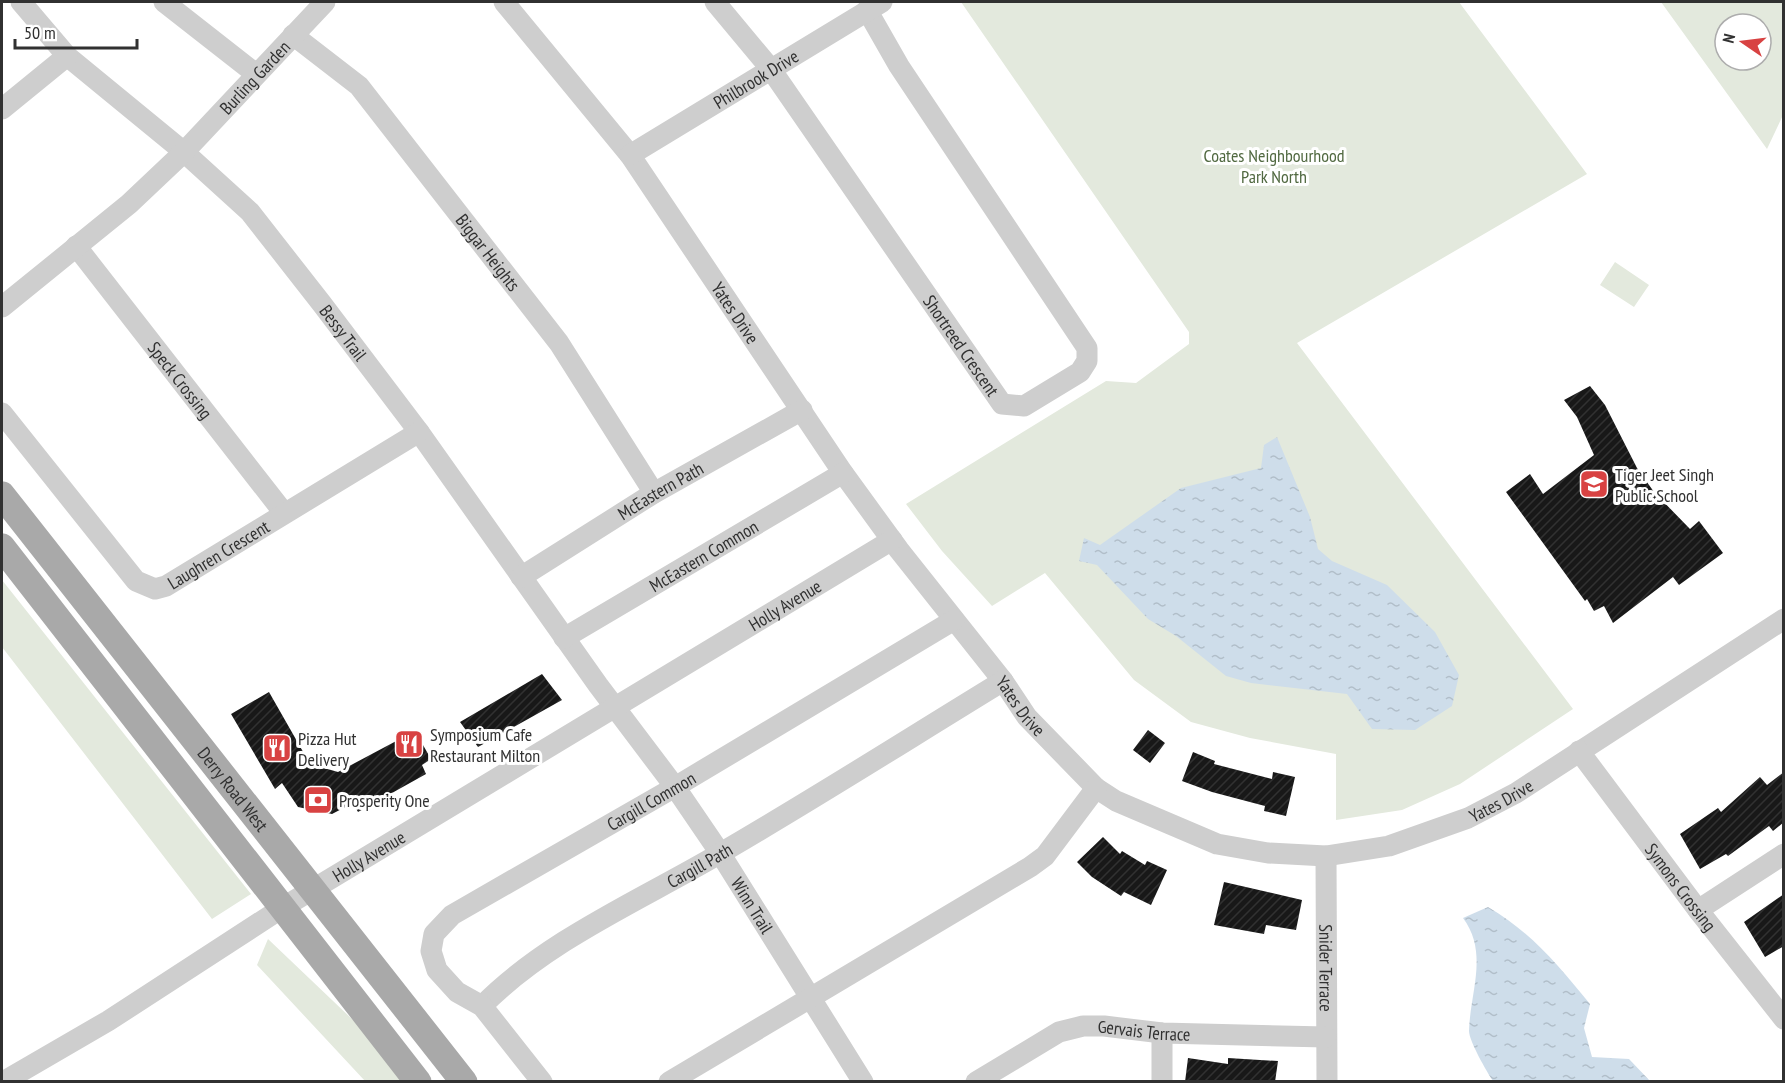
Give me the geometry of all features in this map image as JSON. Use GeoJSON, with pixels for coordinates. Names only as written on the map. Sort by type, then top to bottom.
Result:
{"type":"FeatureCollection","features":[{"type":"Feature","properties":{"kind":"main road","name":"Derry Road West"},"geometry":{"type":"LineString","coordinates":[[2,495],[464,1082]]}},
{"type":"Feature","properties":{"kind":"main road","name":"Derry Road West"},"geometry":{"type":"LineString","coordinates":[[2,547],[418,1082]]}},
{"type":"Feature","properties":{"kind":"street","name":"Bessy Trail"},"geometry":{"type":"LineString","coordinates":[[21,2],[67,56],[184,152],[250,212],[419,432],[614,708]]}},
{"type":"Feature","properties":{"kind":"street"},"geometry":{"type":"LineString","coordinates":[[164,2],[256,74]]}},
{"type":"Feature","properties":{"kind":"street","name":"Burling Garden"},"geometry":{"type":"LineString","coordinates":[[184,152],[325,2]]}},
{"type":"Feature","properties":{"kind":"street","name":"Yates Drive"},"geometry":{"type":"LineString","coordinates":[[504,2],[630,155],[843,473],[892,540],[1003,681],[1027,717],[1096,788],[1167,824],[1217,844],[1268,854],[1326,856],[1389,846],[1468,818],[1516,793],[1784,619]]}},
{"type":"Feature","properties":{"kind":"street"},"geometry":{"type":"LineString","coordinates":[[715,2],[770,68]]}},
{"type":"Feature","properties":{"kind":"street","name":"Philbrook Drive"},"geometry":{"type":"LineString","coordinates":[[630,155],[874,6]]}},
{"type":"Feature","properties":{"kind":"street","name":"Shortreed Crescent"},"geometry":{"type":"LineString","coordinates":[[770,68],[1002,405],[1024,406],[1080,372],[1087,361],[1087,348],[899,66],[874,6]]}},
{"type":"Feature","properties":{"kind":"street","name":"Biggar Heights"},"geometry":{"type":"LineString","coordinates":[[293,35],[359,86],[559,343],[654,493]]}},
{"type":"Feature","properties":{"kind":"street"},"geometry":{"type":"LineString","coordinates":[[2,109],[67,56]]}},
{"type":"Feature","properties":{"kind":"street"},"geometry":{"type":"LineString","coordinates":[[2,307],[129,204],[184,152]]}},
{"type":"Feature","properties":{"kind":"street","name":"Speck Crossing"},"geometry":{"type":"LineString","coordinates":[[76,246],[284,513]]}},
{"type":"Feature","properties":{"kind":"street","name":"McEastern Path"},"geometry":{"type":"LineString","coordinates":[[521,577],[654,493],[802,410]]}},
{"type":"Feature","properties":{"kind":"street","name":"Laughren Crescent"},"geometry":{"type":"LineString","coordinates":[[2,413],[136,581],[147,588],[166,586],[419,432]]}},
{"type":"Feature","properties":{"kind":"street","name":"McEastern Common"},"geometry":{"type":"LineString","coordinates":[[564,638],[843,473]]}},
{"type":"Feature","properties":{"kind":"street","name":"Holly Avenue"},"geometry":{"type":"LineString","coordinates":[[3,1082],[158,990],[282,908],[892,540]]}},
{"type":"Feature","properties":{"kind":"street","name":"Cargill Common"},"geometry":{"type":"LineString","coordinates":[[482,1006],[458,992],[437,970],[431,951],[434,934],[452,915],[675,787],[954,620]]}},
{"type":"Feature","properties":{"kind":"street","name":"Cargill Path"},"geometry":{"type":"LineString","coordinates":[[482,1006],[504,984],[572,938],[720,853],[1003,681]]}},
{"type":"Feature","properties":{"kind":"street","name":"Winn Trail"},"geometry":{"type":"LineString","coordinates":[[614,708],[675,787],[720,853],[863,1082]]}},
{"type":"Feature","properties":{"kind":"street","name":"Symons Crossing"},"geometry":{"type":"LineString","coordinates":[[1579,751],[1698,910],[1784,1019]]}},
{"type":"Feature","properties":{"kind":"street"},"geometry":{"type":"LineString","coordinates":[[669,1082],[811,999],[1046,856],[1096,788]]}},
{"type":"Feature","properties":{"kind":"street"},"geometry":{"type":"LineString","coordinates":[[1698,910],[1784,854]]}},
{"type":"Feature","properties":{"kind":"street","name":"Snider Terrace"},"geometry":{"type":"LineString","coordinates":[[1326,856],[1327,1082]]}},
{"type":"Feature","properties":{"kind":"street"},"geometry":{"type":"LineString","coordinates":[[482,1006],[542,1082]]}},
{"type":"Feature","properties":{"kind":"street","name":"Gervais Terrace"},"geometry":{"type":"LineString","coordinates":[[976,1082],[1059,1032],[1083,1026],[1104,1026],[1162,1033],[1326,1037]]}},
{"type":"Feature","properties":{"kind":"street"},"geometry":{"type":"LineString","coordinates":[[1162,1033],[1162,1082]]}},
{"type":"Feature","properties":{"kind":"green space","name":"Coates Neighbourhood Park North"},"geometry":{"type":"Polygon","coordinates":[[[961,2],[1459,2],[1587,174],[1297,343],[1573,709],[1460,784],[1402,810],[1336,820],[1336,754],[1250,738],[1191,722],[1134,680],[1045,573],[992,606],[942,551],[906,504],[1106,381],[1136,383],[1189,344],[1189,332],[961,2]]]}},
{"type":"Feature","properties":{"kind":"green space"},"geometry":{"type":"Polygon","coordinates":[[[1661,2],[1783,2],[1783,115],[1767,149],[1661,2]]]}},
{"type":"Feature","properties":{"kind":"green space"},"geometry":{"type":"Polygon","coordinates":[[[1615,262],[1649,285],[1634,307],[1600,285],[1615,262]]]}},
{"type":"Feature","properties":{"kind":"green space"},"geometry":{"type":"Polygon","coordinates":[[[2,580],[251,894],[212,919],[2,647],[2,580]]]}},
{"type":"Feature","properties":{"kind":"green space"},"geometry":{"type":"Polygon","coordinates":[[[268,939],[417,1081],[365,1081],[257,965],[268,939]]]}},
{"type":"Feature","properties":{"kind":"water"},"geometry":{"type":"Polygon","coordinates":[[[1277,437],[1310,517],[1318,549],[1332,561],[1387,585],[1435,632],[1459,675],[1452,706],[1415,730],[1372,729],[1347,694],[1251,683],[1226,676],[1176,636],[1148,619],[1097,565],[1079,561],[1084,538],[1100,545],[1181,488],[1261,468],[1264,445],[1277,437]]]}},
{"type":"Feature","properties":{"kind":"water"},"geometry":{"type":"Polygon","coordinates":[[[1488,907],[1531,939],[1590,1004],[1584,1028],[1592,1057],[1629,1059],[1650,1081],[1493,1081],[1472,1042],[1469,1031],[1477,959],[1471,931],[1463,918],[1488,907]]]}},
{"type":"Feature","properties":{"kind":"building"},"geometry":{"type":"Polygon","coordinates":[[[1590,386],[1605,405],[1637,468],[1654,492],[1690,529],[1699,521],[1723,553],[1679,585],[1673,577],[1613,623],[1604,606],[1594,611],[1587,599],[1585,601],[1506,492],[1530,474],[1543,494],[1594,455],[1577,417],[1564,400],[1590,386]]]}},
{"type":"Feature","properties":{"kind":"building"},"geometry":{"type":"Polygon","coordinates":[[[542,674],[562,700],[478,747],[460,722],[542,674]]]}},
{"type":"Feature","properties":{"kind":"building"},"geometry":{"type":"Polygon","coordinates":[[[269,692],[310,764],[338,772],[415,731],[431,759],[422,765],[426,774],[358,812],[353,803],[332,814],[298,807],[282,783],[275,789],[231,714],[269,692]]]}},
{"type":"Feature","properties":{"kind":"building"},"geometry":{"type":"Polygon","coordinates":[[[1148,730],[1165,743],[1150,763],[1133,750],[1148,730]]]}},
{"type":"Feature","properties":{"kind":"building"},"geometry":{"type":"Polygon","coordinates":[[[1193,752],[1215,761],[1214,764],[1272,779],[1273,772],[1295,777],[1286,816],[1264,811],[1265,806],[1212,792],[1182,781],[1193,752]]]}},
{"type":"Feature","properties":{"kind":"building"},"geometry":{"type":"Polygon","coordinates":[[[1784,772],[1784,822],[1773,831],[1769,826],[1728,856],[1726,854],[1700,869],[1680,834],[1718,808],[1721,812],[1760,777],[1767,785],[1784,772]]]}},
{"type":"Feature","properties":{"kind":"building"},"geometry":{"type":"Polygon","coordinates":[[[1103,837],[1120,854],[1122,851],[1145,865],[1147,861],[1167,870],[1151,905],[1124,892],[1121,896],[1092,877],[1077,862],[1103,837]]]}},
{"type":"Feature","properties":{"kind":"building"},"geometry":{"type":"Polygon","coordinates":[[[1224,882],[1302,900],[1296,930],[1266,925],[1264,934],[1214,925],[1224,882]]]}},
{"type":"Feature","properties":{"kind":"building"},"geometry":{"type":"Polygon","coordinates":[[[1784,894],[1784,946],[1765,957],[1744,922],[1784,894]]]}},
{"type":"Feature","properties":{"kind":"building"},"geometry":{"type":"Polygon","coordinates":[[[1188,1058],[1228,1064],[1228,1058],[1278,1061],[1275,1082],[1185,1082],[1188,1058]]]}},
{"type":"Feature","properties":{"kind":"place","name":"Tiger Jeet Singh Public School"},"geometry":{"type":"Point","coordinates":[1594,484]}},
{"type":"Feature","properties":{"kind":"place","name":"Symposium Cafe Restaurant Milton"},"geometry":{"type":"Point","coordinates":[409,744]}},
{"type":"Feature","properties":{"kind":"place","name":"Pizza Hut Delivery"},"geometry":{"type":"Point","coordinates":[277,748]}},
{"type":"Feature","properties":{"kind":"place","name":"Prosperity One"},"geometry":{"type":"Point","coordinates":[318,800]}}]}
